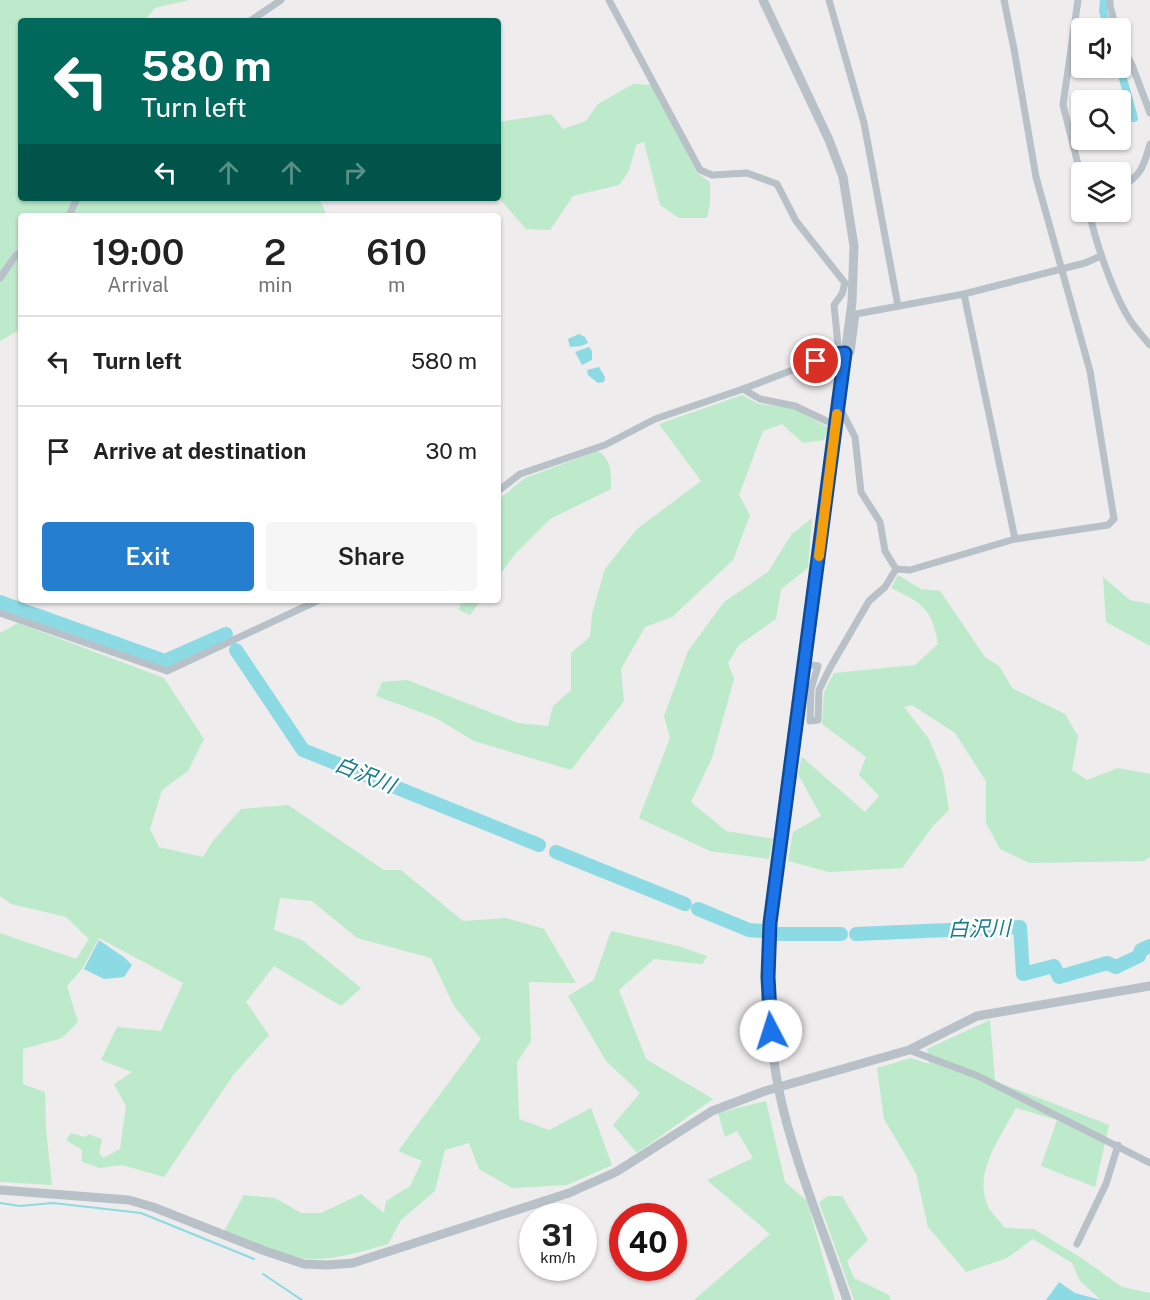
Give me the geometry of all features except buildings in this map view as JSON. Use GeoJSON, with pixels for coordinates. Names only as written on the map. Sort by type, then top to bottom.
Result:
{"type":"FeatureCollection","features":[{"type":"Feature","properties":{"kind":"street"},"geometry":{"type":"LineString","coordinates":[[254,18],[281,0]]}},
{"type":"Feature","properties":{"kind":"street"},"geometry":{"type":"LineString","coordinates":[[609,0],[700,170],[712,176],[747,173],[777,184],[796,221],[844,283],[842,294],[834,305],[838,345],[834,354]]}},
{"type":"Feature","properties":{"kind":"street"},"geometry":{"type":"LineString","coordinates":[[763,0],[829,140],[843,177],[854,246],[852,302],[769,945],[769,1012],[779,1087],[792,1141],[847,1300]]}},
{"type":"Feature","properties":{"kind":"street"},"geometry":{"type":"LineString","coordinates":[[829,0],[864,123],[898,306]]}},
{"type":"Feature","properties":{"kind":"street"},"geometry":{"type":"LineString","coordinates":[[896,569],[909,570],[1015,539],[1108,525],[1114,519],[1090,371],[1036,177],[1004,0]]}},
{"type":"Feature","properties":{"kind":"street"},"geometry":{"type":"LineString","coordinates":[[1077,162],[1063,105],[1078,0]]}},
{"type":"Feature","properties":{"kind":"street"},"geometry":{"type":"LineString","coordinates":[[1110,0],[1113,18]]}},
{"type":"Feature","properties":{"kind":"street"},"geometry":{"type":"LineString","coordinates":[[1131,63],[1150,113]]}},
{"type":"Feature","properties":{"kind":"street"},"geometry":{"type":"LineString","coordinates":[[1131,182],[1135,180],[1146,159],[1150,144]]}},
{"type":"Feature","properties":{"kind":"street"},"geometry":{"type":"LineString","coordinates":[[1092,222],[1101,256],[1131,322],[1150,345]]}},
{"type":"Feature","properties":{"kind":"street"},"geometry":{"type":"LineString","coordinates":[[0,278],[18,254]]}},
{"type":"Feature","properties":{"kind":"street"},"geometry":{"type":"LineString","coordinates":[[501,489],[520,474],[605,445],[655,419],[743,389],[834,354],[851,352],[856,314],[964,294],[1085,263],[1101,256]]}},
{"type":"Feature","properties":{"kind":"street"},"geometry":{"type":"LineString","coordinates":[[964,294],[1015,539]]}},
{"type":"Feature","properties":{"kind":"street"},"geometry":{"type":"LineString","coordinates":[[743,389],[760,399],[795,405],[835,425]]}},
{"type":"Feature","properties":{"kind":"street"},"geometry":{"type":"LineString","coordinates":[[838,404],[855,437],[861,492],[880,522],[885,551],[896,569]]}},
{"type":"Feature","properties":{"kind":"street"},"geometry":{"type":"LineString","coordinates":[[804,663],[818,666],[811,689],[810,722],[818,720],[819,690],[868,601],[885,587],[896,569]]}},
{"type":"Feature","properties":{"kind":"street"},"geometry":{"type":"LineString","coordinates":[[0,613],[167,671],[313,603]]}},
{"type":"Feature","properties":{"kind":"street"},"geometry":{"type":"LineString","coordinates":[[0,1190],[129,1200],[304,1264],[353,1263],[569,1193],[616,1172],[712,1111],[779,1087],[909,1050],[985,1013],[1150,986]]}},
{"type":"Feature","properties":{"kind":"street"},"geometry":{"type":"LineString","coordinates":[[909,1050],[978,1076],[1150,1163]]}},
{"type":"Feature","properties":{"kind":"street"},"geometry":{"type":"LineString","coordinates":[[1077,1244],[1106,1184],[1118,1145]]}},
{"type":"Feature","properties":{"kind":"green space"},"geometry":{"type":"Polygon","coordinates":[[[0,0],[189,0],[155,8],[147,18],[18,18],[18,201],[320,201],[326,213],[18,213],[18,331],[0,341],[0,0]]]}},
{"type":"Feature","properties":{"kind":"green space"},"geometry":{"type":"Polygon","coordinates":[[[633,84],[652,85],[697,173],[710,182],[707,218],[679,218],[660,205],[644,142],[636,145],[629,171],[619,185],[573,196],[550,230],[526,229],[501,200],[501,122],[551,114],[563,129],[586,121],[598,104],[633,84]]]}},
{"type":"Feature","properties":{"kind":"green space"},"geometry":{"type":"Polygon","coordinates":[[[742,395],[759,404],[794,408],[829,428],[824,440],[803,443],[782,424],[763,431],[739,495],[750,515],[733,560],[672,617],[645,627],[621,669],[624,701],[571,770],[474,741],[436,718],[376,696],[382,682],[407,680],[518,723],[548,726],[553,706],[571,690],[571,653],[590,637],[592,614],[605,569],[637,529],[701,481],[659,424],[742,395]]]}},
{"type":"Feature","properties":{"kind":"green space"},"geometry":{"type":"Polygon","coordinates":[[[598,451],[608,463],[611,472],[611,489],[550,519],[516,553],[501,573],[501,498],[525,478],[598,451]]]}},
{"type":"Feature","properties":{"kind":"green space"},"geometry":{"type":"Polygon","coordinates":[[[812,518],[808,568],[781,589],[776,619],[739,645],[728,663],[734,679],[712,758],[691,802],[726,831],[773,839],[769,859],[710,851],[639,818],[670,738],[664,716],[688,651],[724,602],[768,572],[791,535],[812,518]]]}},
{"type":"Feature","properties":{"kind":"green space"},"geometry":{"type":"Polygon","coordinates":[[[898,575],[921,589],[940,591],[985,657],[999,666],[1012,688],[1065,714],[1078,736],[1072,770],[1087,780],[1118,768],[1150,774],[1150,857],[1144,861],[1029,863],[1000,849],[986,823],[986,781],[955,733],[912,705],[904,707],[929,739],[943,773],[949,810],[933,826],[902,868],[829,872],[788,861],[793,832],[821,816],[798,774],[802,757],[865,812],[879,796],[859,775],[866,757],[822,724],[824,692],[834,673],[915,665],[938,644],[929,614],[924,608],[911,598],[891,588],[898,575]]]}},
{"type":"Feature","properties":{"kind":"green space"},"geometry":{"type":"Polygon","coordinates":[[[1103,577],[1130,600],[1150,604],[1150,646],[1106,622],[1103,577]]]}},
{"type":"Feature","properties":{"kind":"green space"},"geometry":{"type":"Polygon","coordinates":[[[461,603],[479,603],[470,615],[459,610],[461,603]]]}},
{"type":"Feature","properties":{"kind":"green space"},"geometry":{"type":"Polygon","coordinates":[[[18,623],[164,678],[204,739],[188,771],[162,790],[150,829],[159,847],[203,857],[212,842],[241,809],[288,805],[384,870],[401,870],[463,921],[506,918],[544,929],[576,983],[529,982],[531,1041],[517,1062],[519,1119],[549,1130],[591,1108],[612,1165],[567,1185],[512,1188],[479,1169],[469,1143],[445,1150],[435,1191],[401,1220],[388,1244],[342,1256],[314,1259],[281,1252],[224,1231],[244,1195],[275,1198],[301,1213],[321,1213],[361,1194],[384,1213],[386,1201],[410,1186],[422,1161],[398,1151],[481,1039],[454,1006],[431,958],[357,938],[312,901],[280,898],[274,930],[302,940],[361,988],[341,1006],[274,966],[246,1002],[269,1035],[234,1074],[164,1177],[122,1165],[100,1168],[82,1162],[82,1150],[66,1140],[71,1133],[85,1137],[89,1134],[102,1139],[99,1153],[103,1158],[120,1149],[126,1106],[114,1084],[132,1072],[101,1060],[117,1027],[161,1031],[183,983],[99,938],[82,969],[67,986],[78,1022],[62,1038],[23,1049],[23,1084],[45,1092],[52,1185],[0,1182],[0,933],[76,959],[89,939],[66,917],[11,904],[0,896],[0,633],[18,623]]]}},
{"type":"Feature","properties":{"kind":"green space"},"geometry":{"type":"Polygon","coordinates":[[[611,931],[678,946],[707,956],[702,964],[654,959],[619,990],[646,1059],[713,1099],[637,1153],[613,1125],[640,1093],[606,1061],[568,996],[594,980],[611,931]]]}},
{"type":"Feature","properties":{"kind":"green space"},"geometry":{"type":"Polygon","coordinates":[[[990,1020],[995,1081],[1109,1125],[1095,1187],[1041,1166],[1057,1120],[1016,1108],[985,1170],[985,1197],[990,1210],[1005,1228],[1034,1229],[1083,1259],[1122,1287],[1150,1293],[1150,1300],[1101,1300],[1080,1281],[1072,1263],[1033,1239],[1007,1258],[966,1272],[928,1227],[916,1173],[884,1119],[877,1068],[911,1058],[929,1064],[927,1049],[990,1020]]]}},
{"type":"Feature","properties":{"kind":"green space"},"geometry":{"type":"Polygon","coordinates":[[[766,1101],[785,1182],[807,1201],[835,1300],[694,1300],[770,1234],[707,1180],[753,1158],[737,1131],[725,1137],[718,1113],[766,1101]]]}},
{"type":"Feature","properties":{"kind":"green space"},"geometry":{"type":"Polygon","coordinates":[[[828,1196],[842,1196],[868,1240],[847,1261],[854,1278],[889,1295],[891,1300],[854,1300],[819,1202],[828,1196]]]}},
{"type":"Feature","properties":{"kind":"water"},"geometry":{"type":"Polygon","coordinates":[[[579,334],[585,337],[588,343],[570,347],[568,339],[579,334]]]}},
{"type":"Feature","properties":{"kind":"water"},"geometry":{"type":"Polygon","coordinates":[[[589,347],[592,351],[592,360],[582,365],[575,352],[589,347]]]}},
{"type":"Feature","properties":{"kind":"water"},"geometry":{"type":"Polygon","coordinates":[[[599,367],[605,377],[604,382],[598,383],[588,375],[587,370],[599,367]]]}},
{"type":"Feature","properties":{"kind":"water"},"geometry":{"type":"Polygon","coordinates":[[[99,940],[132,965],[124,977],[104,979],[84,969],[99,940]]]}},
{"type":"Feature","properties":{"kind":"water"},"geometry":{"type":"Polygon","coordinates":[[[1059,1282],[1075,1293],[1101,1300],[1046,1300],[1059,1282]]]}},
{"type":"Feature","properties":{"kind":"waterway"},"geometry":{"type":"LineString","coordinates":[[1104,0],[1105,18]]}},
{"type":"Feature","properties":{"kind":"waterway"},"geometry":{"type":"LineString","coordinates":[[1123,78],[1134,118]]}},
{"type":"Feature","properties":{"kind":"waterway","name":"白沢川"},"geometry":{"type":"LineString","coordinates":[[0,602],[165,661],[226,634]]}},
{"type":"Feature","properties":{"kind":"waterway","name":"白沢川"},"geometry":{"type":"LineString","coordinates":[[236,650],[303,750],[539,845]]}},
{"type":"Feature","properties":{"kind":"waterway","name":"白沢川"},"geometry":{"type":"LineString","coordinates":[[556,852],[685,904]]}},
{"type":"Feature","properties":{"kind":"waterway","name":"白沢川"},"geometry":{"type":"LineString","coordinates":[[698,909],[749,930],[762,931]]}},
{"type":"Feature","properties":{"kind":"waterway","name":"白沢川"},"geometry":{"type":"LineString","coordinates":[[856,934],[1020,927],[1023,974],[1054,966],[1059,977],[1107,963],[1116,967],[1139,956],[1141,950],[1150,946]]}},
{"type":"Feature","properties":{"kind":"waterway","name":"白沢川"},"geometry":{"type":"LineString","coordinates":[[779,934],[841,934]]}},
{"type":"Feature","properties":{"kind":"waterway"},"geometry":{"type":"LineString","coordinates":[[0,1203],[20,1206],[53,1203],[141,1213],[254,1259]]}},
{"type":"Feature","properties":{"kind":"waterway"},"geometry":{"type":"LineString","coordinates":[[263,1274],[302,1300]]}},
{"type":"Feature","properties":{"kind":"slow traffic"},"geometry":{"type":"LineString","coordinates":[[819,556],[837,414]]}},
{"type":"Feature","properties":{"kind":"route"},"geometry":{"type":"LineString","coordinates":[[771,1031],[768,977],[770,923],[845,353],[834,354],[816,361]]}}]}
